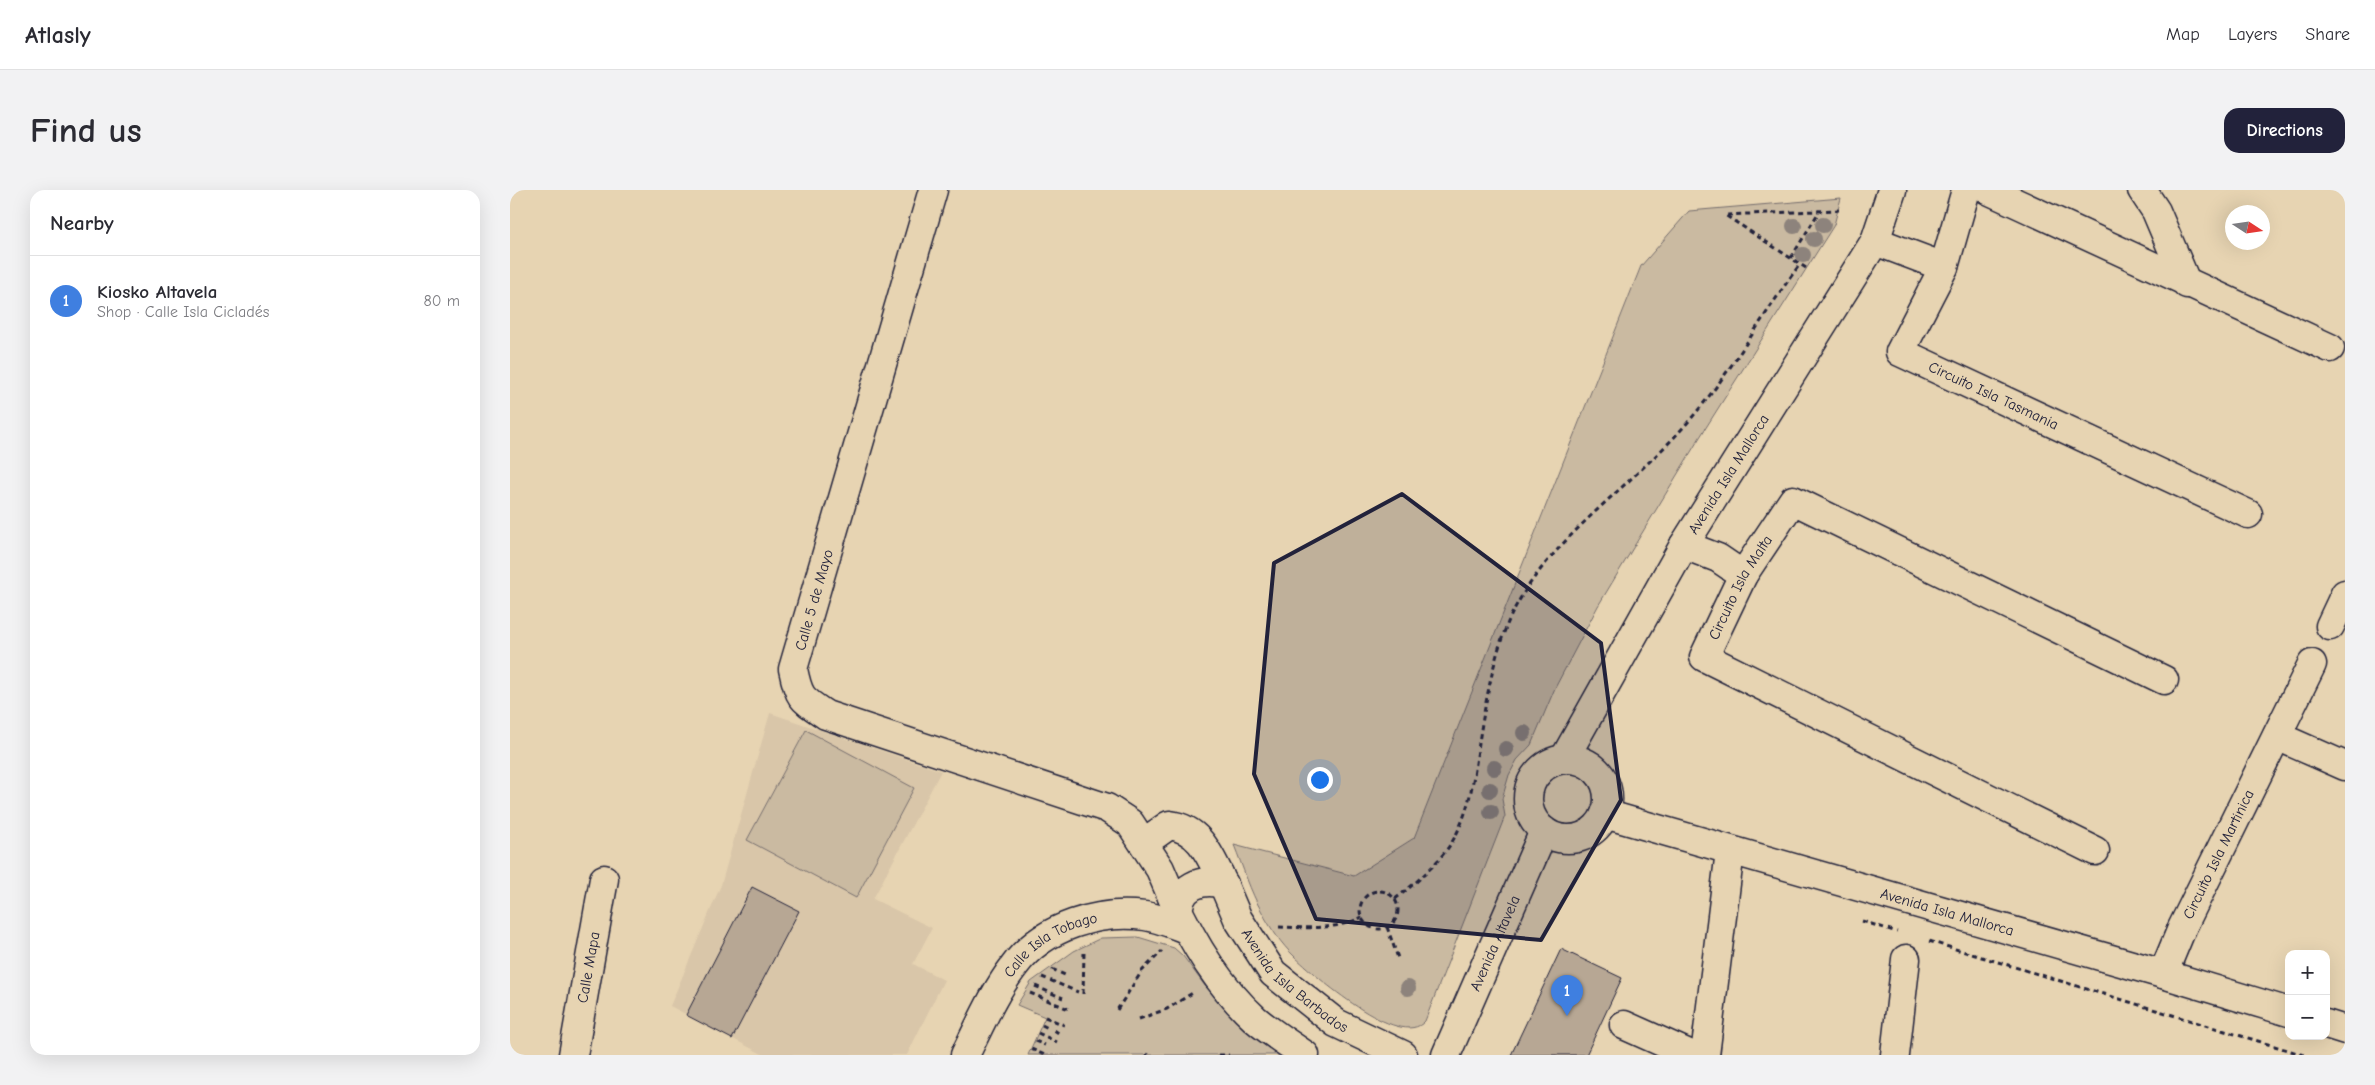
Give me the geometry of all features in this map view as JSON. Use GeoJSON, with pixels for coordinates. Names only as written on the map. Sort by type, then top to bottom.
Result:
{"type":"FeatureCollection","features":[{"type":"Feature","properties":{"kind":"street","name":"Calle 5 de Mayo"},"geometry":{"type":"LineString","coordinates":[[933,190],[794,669],[797,688],[802,700],[826,715],[1107,808],[1130,823],[1141,838],[1160,870],[1176,921]]}},
{"type":"Feature","properties":{"kind":"street","name":"Avenida Isla Mallorca"},"geometry":{"type":"LineString","coordinates":[[1564,759],[1684,545],[1774,398],[1842,296],[1875,241],[1892,190]]}},
{"type":"Feature","properties":{"kind":"street","name":"Circuito Isla Tasmania"},"geometry":{"type":"LineString","coordinates":[[1966,190],[1944,267],[1900,352],[2248,514]]}},
{"type":"Feature","properties":{"kind":"street"},"geometry":{"type":"LineString","coordinates":[[1988,190],[2187,284],[2330,348]]}},
{"type":"Feature","properties":{"kind":"street"},"geometry":{"type":"LineString","coordinates":[[2142,190],[2156,211],[2187,284]]}},
{"type":"Feature","properties":{"kind":"street"},"geometry":{"type":"LineString","coordinates":[[1875,241],[1944,267]]}},
{"type":"Feature","properties":{"kind":"street","name":"Circuito Isla Malta"},"geometry":{"type":"LineString","coordinates":[[2095,851],[1704,657],[1743,575],[1794,500],[2164,680]]}},
{"type":"Feature","properties":{"kind":"street"},"geometry":{"type":"LineString","coordinates":[[1684,545],[1718,558],[1743,575]]}},
{"type":"Feature","properties":{"kind":"street"},"geometry":{"type":"LineString","coordinates":[[2330,626],[2345,594]]}},
{"type":"Feature","properties":{"kind":"street","name":"Circuito Isla Martinica"},"geometry":{"type":"LineString","coordinates":[[2163,974],[2182,928],[2312,664]]}},
{"type":"Feature","properties":{"kind":"street"},"geometry":{"type":"LineString","coordinates":[[2277,736],[2345,766]]}},
{"type":"Feature","properties":{"kind":"street"},"geometry":{"type":"LineString","coordinates":[[1564,759],[1584,763],[1600,775],[1608,794],[1605,814],[1599,825],[1578,838],[1554,838],[1544,832],[1534,822],[1529,809],[1528,795],[1532,782],[1540,770],[1551,763],[1564,759]]}},
{"type":"Feature","properties":{"kind":"street","name":"Avenida Isla Mallorca"},"geometry":{"type":"LineString","coordinates":[[1605,814],[2285,1011]]}},
{"type":"Feature","properties":{"kind":"street","name":"Avenida Isla Barbados"},"geometry":{"type":"LineString","coordinates":[[1141,838],[1152,837],[1169,825],[1195,835],[1208,852],[1238,919],[1273,973],[1336,1024],[1404,1055]]}},
{"type":"Feature","properties":{"kind":"street","name":"Avenida Altavela"},"geometry":{"type":"LineString","coordinates":[[1446,1055],[1544,832]]}},
{"type":"Feature","properties":{"kind":"street"},"geometry":{"type":"LineString","coordinates":[[1705,1055],[1730,851]]}},
{"type":"Feature","properties":{"kind":"street","name":"Calle Mapa"},"geometry":{"type":"LineString","coordinates":[[573,1055],[604,879]]}},
{"type":"Feature","properties":{"kind":"street"},"geometry":{"type":"LineString","coordinates":[[1221,879],[1191,886],[1180,898],[1176,921],[1215,975],[1255,1019],[1305,1055]]}},
{"type":"Feature","properties":{"kind":"street","name":"Calle Isla Tobago"},"geometry":{"type":"LineString","coordinates":[[965,1055],[999,988],[1016,963],[1030,949],[1047,937],[1086,920],[1115,915],[1176,921]]}},
{"type":"Feature","properties":{"kind":"street"},"geometry":{"type":"LineString","coordinates":[[1895,1055],[1912,944]]}},
{"type":"Feature","properties":{"kind":"street"},"geometry":{"type":"LineString","coordinates":[[1624,1025],[1691,1055]]}},
{"type":"Feature","properties":{"kind":"street"},"geometry":{"type":"LineString","coordinates":[[2330,1025],[2345,1030]]}},
{"type":"Feature","properties":{"kind":"path"},"geometry":{"type":"LineString","coordinates":[[1791,258],[1820,210]]}},
{"type":"Feature","properties":{"kind":"path"},"geometry":{"type":"LineString","coordinates":[[1806,268],[1725,216],[1839,210]]}},
{"type":"Feature","properties":{"kind":"path"},"geometry":{"type":"LineString","coordinates":[[1395,898],[1422,879],[1443,853],[1463,817],[1475,772],[1483,717],[1500,646],[1509,620],[1520,599],[1539,572],[1582,524],[1615,492],[1652,461],[1713,392],[1800,264]]}},
{"type":"Feature","properties":{"kind":"path"},"geometry":{"type":"LineString","coordinates":[[1381,891],[1388,892],[1395,898],[1398,914],[1392,924],[1387,927],[1375,929],[1365,923],[1362,917],[1361,905],[1368,894],[1381,891]]}},
{"type":"Feature","properties":{"kind":"path"},"geometry":{"type":"LineString","coordinates":[[1272,927],[1321,927],[1353,922],[1362,917]]}},
{"type":"Feature","properties":{"kind":"path"},"geometry":{"type":"LineString","coordinates":[[1859,920],[1912,944],[2304,1055]]}},
{"type":"Feature","properties":{"kind":"path"},"geometry":{"type":"LineString","coordinates":[[1117,1010],[1176,921]]}},
{"type":"Feature","properties":{"kind":"path"},"geometry":{"type":"LineString","coordinates":[[1387,927],[1398,958]]}},
{"type":"Feature","properties":{"kind":"path"},"geometry":{"type":"LineString","coordinates":[[1039,976],[1080,993],[1084,956],[1082,946]]}},
{"type":"Feature","properties":{"kind":"path"},"geometry":{"type":"LineString","coordinates":[[1049,968],[1068,976]]}},
{"type":"Feature","properties":{"kind":"path"},"geometry":{"type":"LineString","coordinates":[[1030,984],[1063,998]]}},
{"type":"Feature","properties":{"kind":"path"},"geometry":{"type":"LineString","coordinates":[[1139,1019],[1167,1010],[1198,988]]}},
{"type":"Feature","properties":{"kind":"path"},"geometry":{"type":"LineString","coordinates":[[1025,990],[1070,1010]]}},
{"type":"Feature","properties":{"kind":"path"},"geometry":{"type":"LineString","coordinates":[[1045,1017],[1064,1025]]}},
{"type":"Feature","properties":{"kind":"path"},"geometry":{"type":"LineString","coordinates":[[1042,1025],[1060,1034]]}},
{"type":"Feature","properties":{"kind":"path"},"geometry":{"type":"LineString","coordinates":[[1038,1033],[1057,1042]]}},
{"type":"Feature","properties":{"kind":"path"},"geometry":{"type":"LineString","coordinates":[[1035,1041],[1045,1045]]}},
{"type":"Feature","properties":{"kind":"path"},"geometry":{"type":"LineString","coordinates":[[1031,1049],[1045,1055]]}},
{"type":"Feature","properties":{"kind":"path"},"geometry":{"type":"LineString","coordinates":[[1220,1055],[1229,1055]]}},
{"type":"Feature","properties":{"kind":"highlighted area"},"geometry":{"type":"Polygon","coordinates":[[[1402,494],[1601,643],[1621,800],[1541,940],[1316,919],[1254,774],[1274,563],[1402,494]]]}},
{"type":"Feature","properties":{"kind":"shaded area"},"geometry":{"type":"Polygon","coordinates":[[[1841,198],[1834,225],[1700,437],[1598,606],[1555,688],[1531,745],[1517,760],[1509,775],[1502,799],[1505,816],[1425,1021],[1413,1028],[1397,1026],[1378,1019],[1338,993],[1304,965],[1285,946],[1272,929],[1258,904],[1234,845],[1354,876],[1414,838],[1641,266],[1689,211],[1841,198]]]}},
{"type":"Feature","properties":{"kind":"shaded area"},"geometry":{"type":"Polygon","coordinates":[[[770,713],[941,771],[873,899],[932,928],[913,964],[944,980],[907,1055],[764,1055],[670,1006],[721,885],[770,713]]]}},
{"type":"Feature","properties":{"kind":"shaded area"},"geometry":{"type":"Polygon","coordinates":[[[806,730],[914,788],[856,898],[747,840],[806,730]]]}},
{"type":"Feature","properties":{"kind":"shaded area"},"geometry":{"type":"Polygon","coordinates":[[[1138,937],[1174,948],[1183,956],[1205,986],[1248,1031],[1281,1055],[1028,1055],[1045,1017],[1017,1005],[1031,982],[1074,951],[1101,938],[1138,937]]]}},
{"type":"Feature","properties":{"kind":"building"},"geometry":{"type":"Polygon","coordinates":[[[752,887],[799,911],[732,1039],[686,1015],[752,887]]]}},
{"type":"Feature","properties":{"kind":"building"},"geometry":{"type":"Polygon","coordinates":[[[1561,949],[1622,978],[1586,1055],[1511,1055],[1561,949]]]}},
{"type":"Feature","properties":{"kind":"place","name":"Kiosko Altavela"},"geometry":{"type":"Point","coordinates":[1567,1016]}}]}
